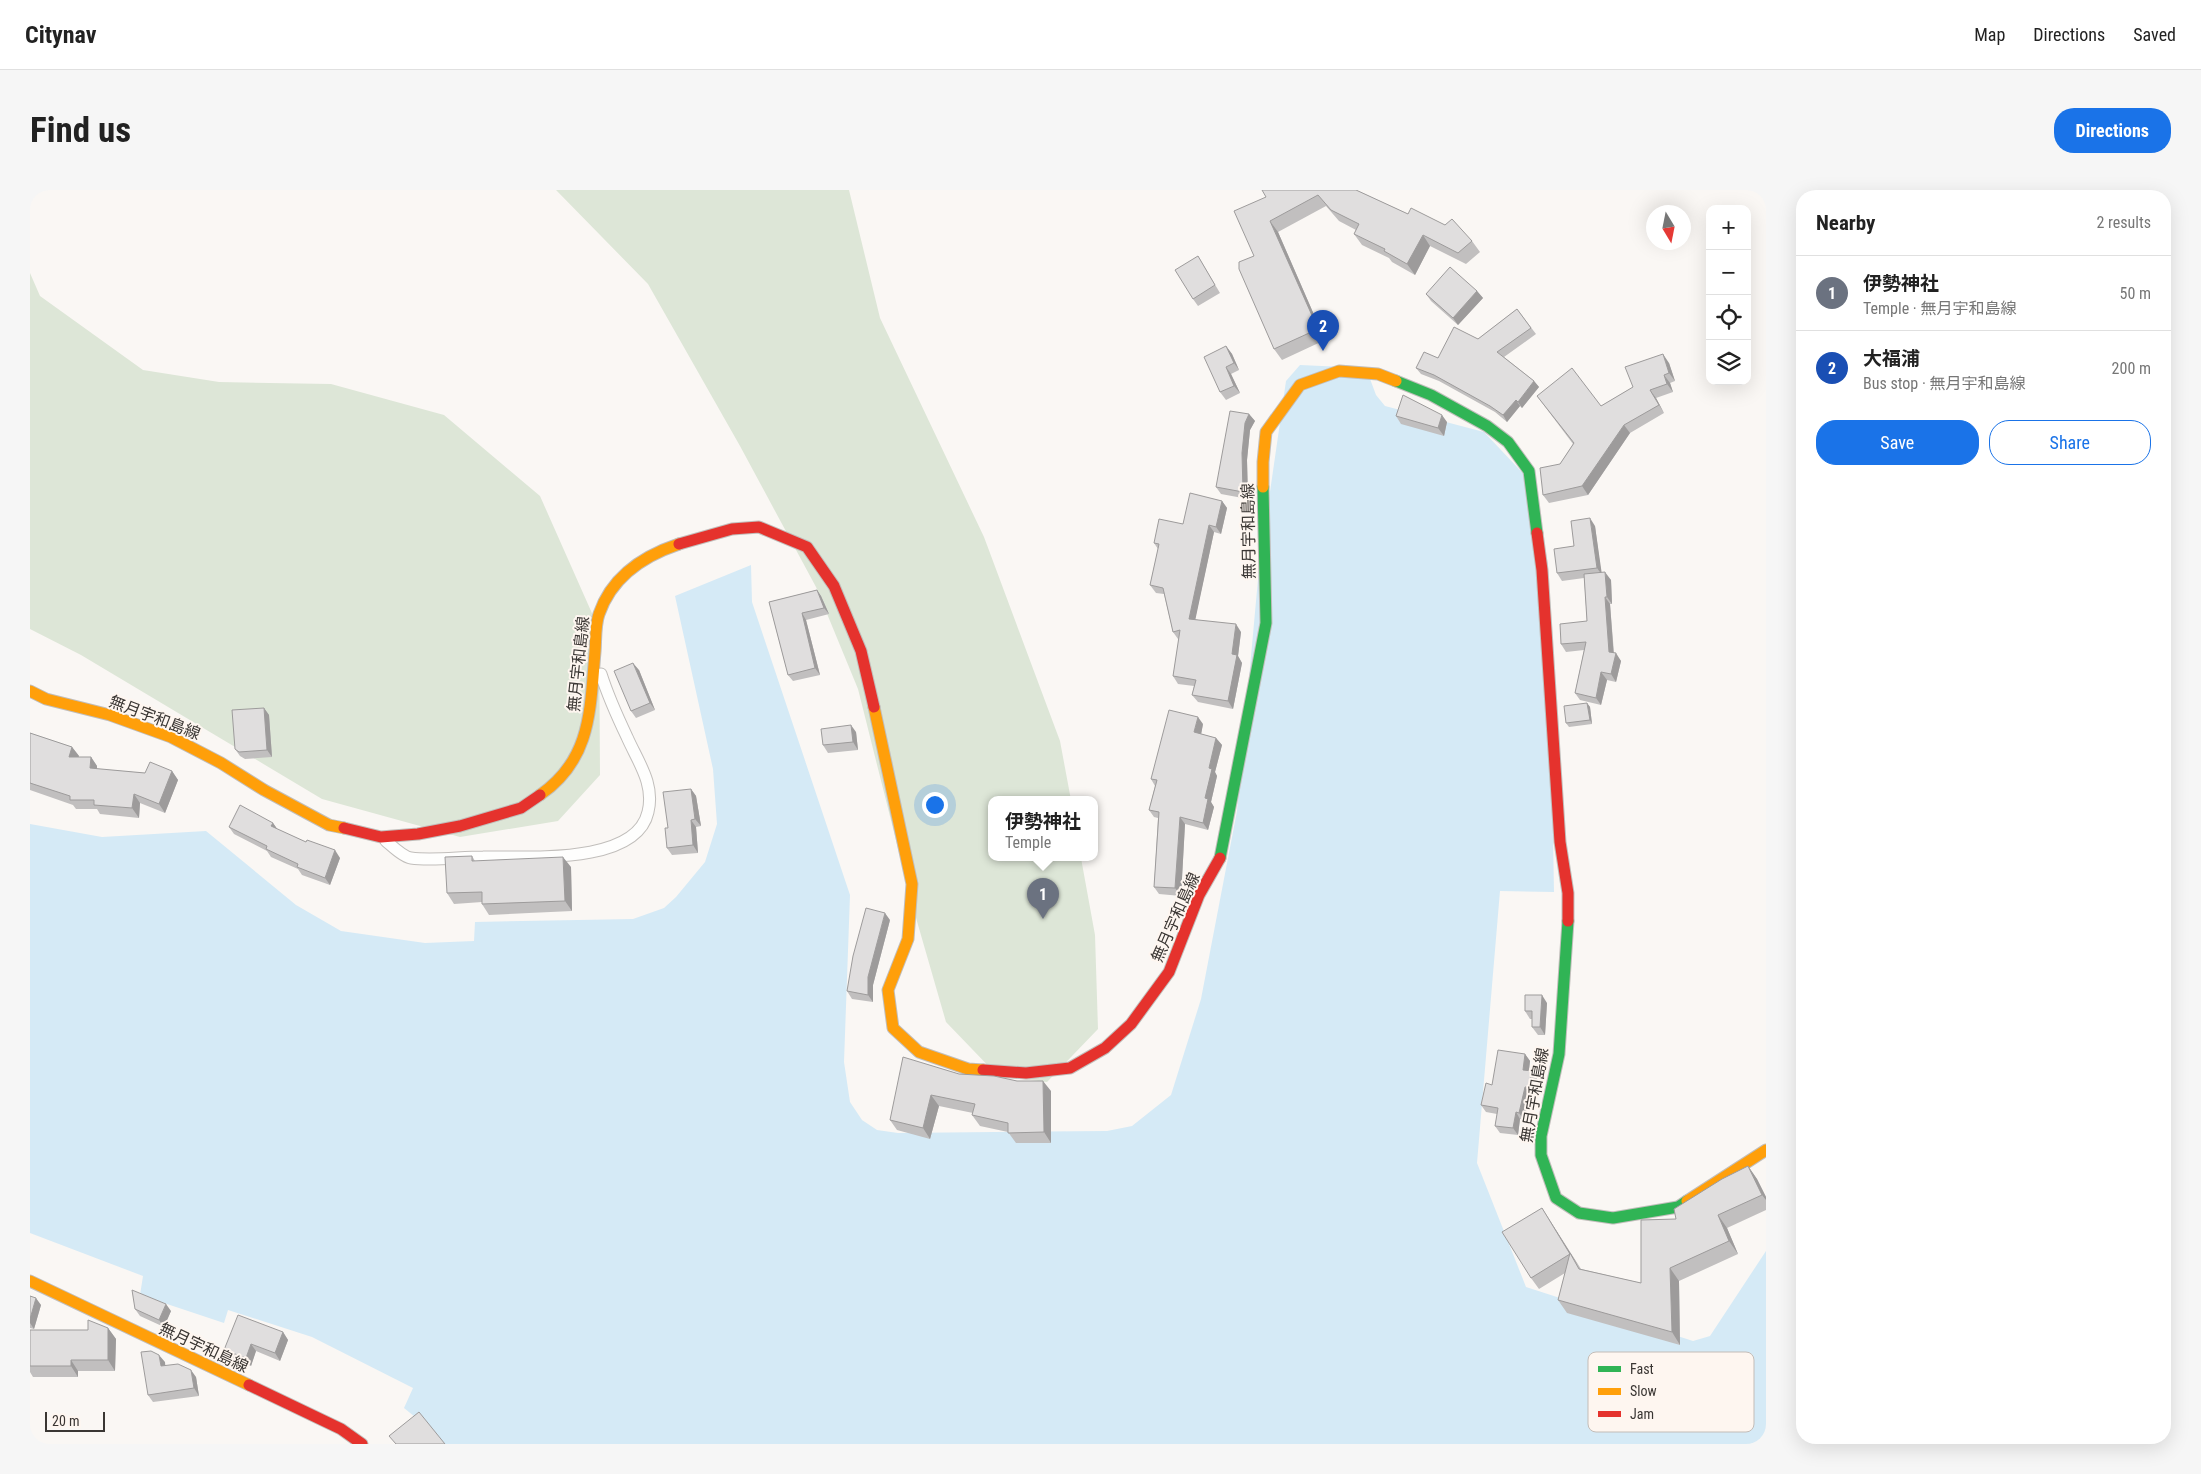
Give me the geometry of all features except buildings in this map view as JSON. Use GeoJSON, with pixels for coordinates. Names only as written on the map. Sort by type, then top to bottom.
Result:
{"type":"FeatureCollection","features":[{"type":"Feature","properties":{"kind":"main road","name":"無月宇和島線"},"geometry":{"type":"LineString","coordinates":[[30,691],[46,699],[110,716],[171,737],[221,763],[264,790],[329,825],[381,837],[418,834],[460,826],[521,808],[553,786],[578,754],[589,720],[598,615],[612,588],[627,570],[655,552],[732,529],[759,527],[807,547],[834,586],[861,651],[884,745],[912,884],[908,939],[888,990],[893,1028],[919,1052],[968,1069],[1026,1073],[1070,1068],[1105,1048],[1131,1024],[1169,972],[1199,896],[1220,858],[1266,623],[1263,462],[1266,432],[1300,385],[1339,371],[1378,374],[1431,395],[1487,426],[1508,442],[1529,471],[1542,570],[1560,842],[1568,893],[1567,950],[1559,1054],[1541,1136],[1541,1155],[1556,1198],[1579,1213],[1613,1218],[1678,1207],[1766,1150]]}},
{"type":"Feature","properties":{"kind":"main road","name":"無月宇和島線"},"geometry":{"type":"LineString","coordinates":[[30,1282],[341,1429],[362,1444]]}},
{"type":"Feature","properties":{"kind":"lane"},"geometry":{"type":"LineString","coordinates":[[381,837],[408,858],[571,855],[599,851],[624,841],[640,829],[648,814],[651,795],[646,774],[608,696],[594,650]]}},
{"type":"Feature","properties":{"kind":"green space"},"geometry":{"type":"Polygon","coordinates":[[[556,190],[849,190],[880,318],[984,537],[1060,741],[1070,796],[988,796],[988,861],[1082,861],[1095,935],[1098,1029],[1047,1082],[998,1076],[946,1022],[912,904],[858,689],[816,587],[740,446],[648,284],[556,190]]]}},
{"type":"Feature","properties":{"kind":"green space"},"geometry":{"type":"Polygon","coordinates":[[[30,273],[40,296],[143,370],[219,382],[331,384],[444,415],[540,496],[599,629],[600,775],[558,821],[460,837],[322,799],[81,655],[30,629],[30,273]]]}},
{"type":"Feature","properties":{"kind":"water"},"geometry":{"type":"Polygon","coordinates":[[[1300,365],[1366,368],[1376,395],[1385,406],[1484,432],[1533,484],[1548,564],[1554,892],[1500,891],[1477,1163],[1526,1287],[1693,1341],[1710,1336],[1766,1251],[1766,1444],[440,1444],[420,1421],[404,1408],[413,1388],[312,1337],[228,1310],[224,1323],[140,1295],[143,1276],[30,1233],[30,824],[102,837],[206,831],[296,905],[341,931],[425,943],[474,941],[475,922],[633,919],[664,908],[676,897],[705,862],[717,824],[713,769],[675,596],[751,565],[752,602],[850,895],[844,1062],[850,1102],[862,1120],[877,1130],[898,1133],[1107,1131],[1132,1126],[1171,1095],[1201,999],[1237,811],[1259,568],[1286,381],[1300,365]]]}},
{"type":"Feature","properties":{"kind":"traffic: fast"},"geometry":{"type":"LineString","coordinates":[[1396,381],[1431,395],[1487,426],[1508,442],[1529,471],[1537,533]]}},
{"type":"Feature","properties":{"kind":"traffic: fast"},"geometry":{"type":"LineString","coordinates":[[1220,858],[1266,623],[1263,487]]}},
{"type":"Feature","properties":{"kind":"traffic: fast"},"geometry":{"type":"LineString","coordinates":[[1568,921],[1559,1054],[1541,1136],[1541,1155],[1556,1198],[1579,1213],[1613,1218],[1678,1207],[1687,1201]]}},
{"type":"Feature","properties":{"kind":"traffic: slow"},"geometry":{"type":"LineString","coordinates":[[1263,487],[1266,432],[1300,385],[1339,371],[1378,374],[1396,381]]}},
{"type":"Feature","properties":{"kind":"traffic: slow"},"geometry":{"type":"LineString","coordinates":[[540,795],[557,781],[570,765],[579,749],[585,731],[592,693],[597,623],[605,601],[612,589],[630,569],[641,561],[679,544]]}},
{"type":"Feature","properties":{"kind":"traffic: slow"},"geometry":{"type":"LineString","coordinates":[[30,691],[46,699],[110,715],[171,737],[221,763],[264,790],[329,825],[344,828]]}},
{"type":"Feature","properties":{"kind":"traffic: slow"},"geometry":{"type":"LineString","coordinates":[[874,707],[912,884],[908,939],[888,990],[893,1028],[919,1052],[968,1069],[983,1070]]}},
{"type":"Feature","properties":{"kind":"traffic: slow"},"geometry":{"type":"LineString","coordinates":[[1687,1201],[1766,1150]]}},
{"type":"Feature","properties":{"kind":"traffic: slow"},"geometry":{"type":"LineString","coordinates":[[30,1281],[249,1385]]}},
{"type":"Feature","properties":{"kind":"traffic: jam"},"geometry":{"type":"LineString","coordinates":[[679,544],[732,529],[759,527],[807,547],[834,586],[861,651],[874,707]]}},
{"type":"Feature","properties":{"kind":"traffic: jam"},"geometry":{"type":"LineString","coordinates":[[1537,533],[1542,570],[1560,842],[1568,893],[1568,921]]}},
{"type":"Feature","properties":{"kind":"traffic: jam"},"geometry":{"type":"LineString","coordinates":[[344,828],[381,837],[418,834],[460,826],[521,808],[540,795]]}},
{"type":"Feature","properties":{"kind":"traffic: jam"},"geometry":{"type":"LineString","coordinates":[[983,1070],[1026,1073],[1070,1068],[1105,1048],[1131,1024],[1169,972],[1199,895],[1220,858]]}},
{"type":"Feature","properties":{"kind":"traffic: jam"},"geometry":{"type":"LineString","coordinates":[[249,1385],[341,1429],[362,1444]]}},
{"type":"Feature","properties":{"kind":"place","name":"大福浦"},"geometry":{"type":"Point","coordinates":[1323,351]}},
{"type":"Feature","properties":{"kind":"place","name":"伊勢神社"},"geometry":{"type":"Point","coordinates":[1043,919]}}]}
